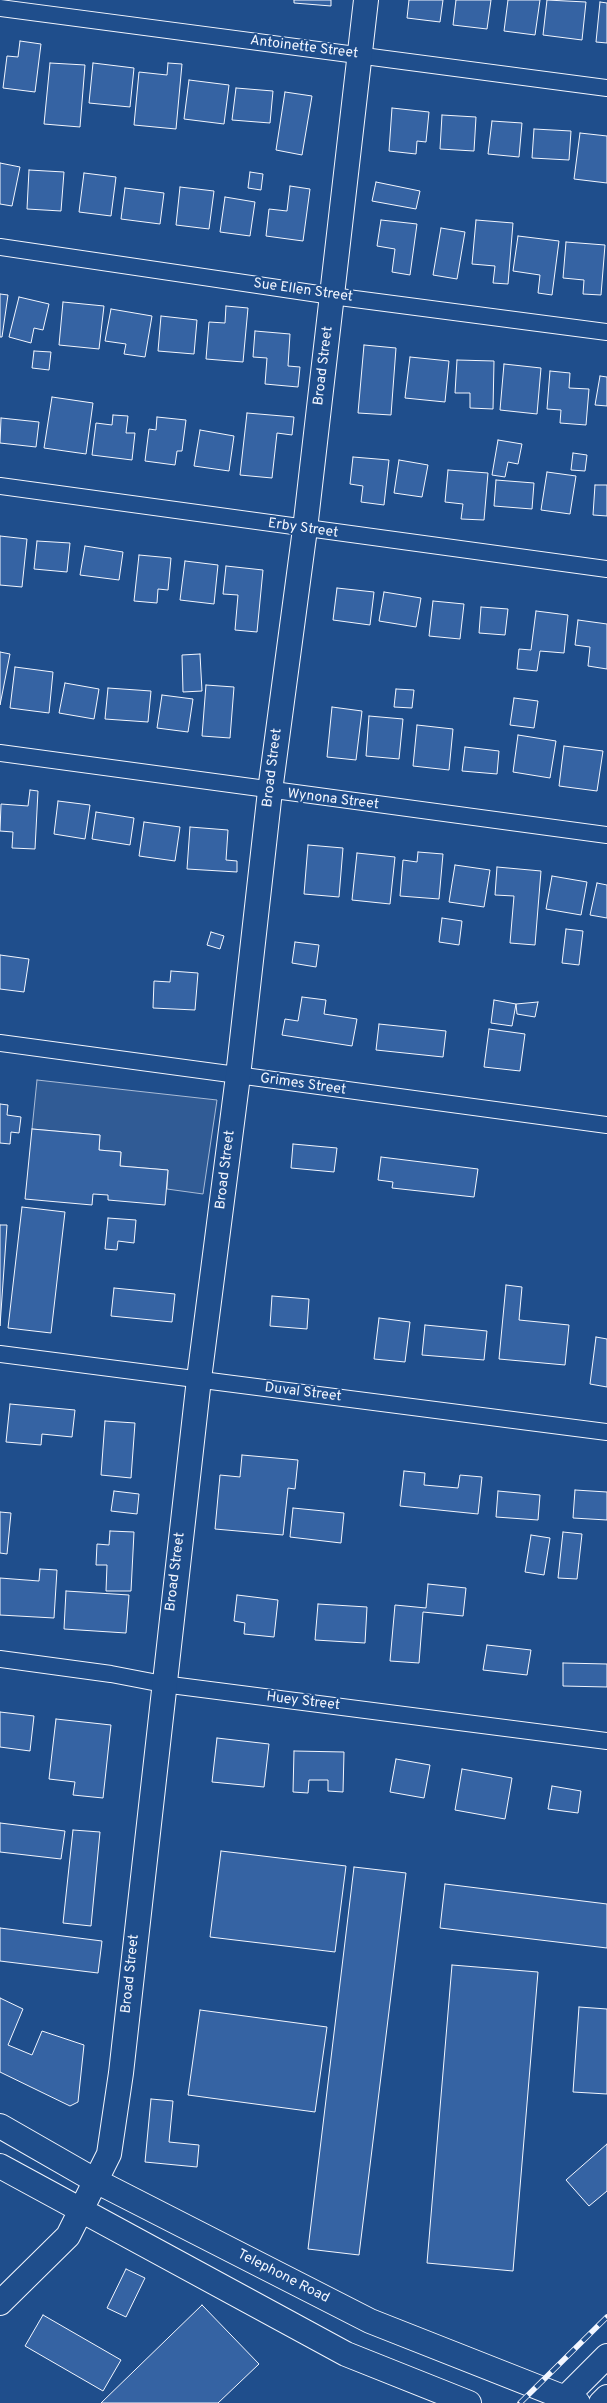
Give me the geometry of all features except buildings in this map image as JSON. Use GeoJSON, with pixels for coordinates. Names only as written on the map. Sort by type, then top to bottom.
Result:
{"type":"FeatureCollection","features":[{"type":"Feature","properties":{"kind":"street","name":"Broad Street"},"geometry":{"type":"LineString","coordinates":[[0,2303],[68,2236],[109,2154],[121,2073],[199,1379],[238,1076],[270,791],[305,530],[366,0]]}},
{"type":"Feature","properties":{"kind":"street","name":"Antoinette Street"},"geometry":{"type":"LineString","coordinates":[[0,8],[607,88]]}},
{"type":"Feature","properties":{"kind":"street","name":"Sue Ellen Street"},"geometry":{"type":"LineString","coordinates":[[0,247],[332,296],[607,332]]}},
{"type":"Feature","properties":{"kind":"street","name":"Erby Street"},"geometry":{"type":"LineString","coordinates":[[0,486],[305,530],[607,570]]}},
{"type":"Feature","properties":{"kind":"street","name":"Wynona Street"},"geometry":{"type":"LineString","coordinates":[[0,753],[270,791],[607,835]]}},
{"type":"Feature","properties":{"kind":"street","name":"Grimes Street"},"geometry":{"type":"LineString","coordinates":[[0,1043],[607,1125]]}},
{"type":"Feature","properties":{"kind":"street","name":"Duval Street"},"geometry":{"type":"LineString","coordinates":[[0,1354],[607,1432]]}},
{"type":"Feature","properties":{"kind":"street","name":"Huey Street"},"geometry":{"type":"LineString","coordinates":[[0,1659],[111,1674],[164,1684],[607,1741]]}},
{"type":"Feature","properties":{"kind":"street","name":"Telephone Road"},"geometry":{"type":"LineString","coordinates":[[0,2126],[96,2181],[370,2321],[568,2402]]}},
{"type":"Feature","properties":{"kind":"street"},"geometry":{"type":"LineString","coordinates":[[0,2166],[346,2354],[469,2403]]}},
{"type":"Feature","properties":{"kind":"street"},"geometry":{"type":"LineString","coordinates":[[568,2402],[607,2356]]}},
{"type":"Feature","properties":{"kind":"street"},"geometry":{"type":"LineString","coordinates":[[602,2403],[607,2397]]}},
{"type":"Feature","properties":{"kind":"shaded area"},"geometry":{"type":"Polygon","coordinates":[[[37,1080],[217,1100],[203,1194],[167,1189],[168,1170],[120,1166],[121,1152],[99,1150],[100,1135],[32,1129],[37,1080]]]}},
{"type":"Feature","properties":{"kind":"railway"},"geometry":{"type":"LineString","coordinates":[[520,2403],[607,2317]]}}]}
